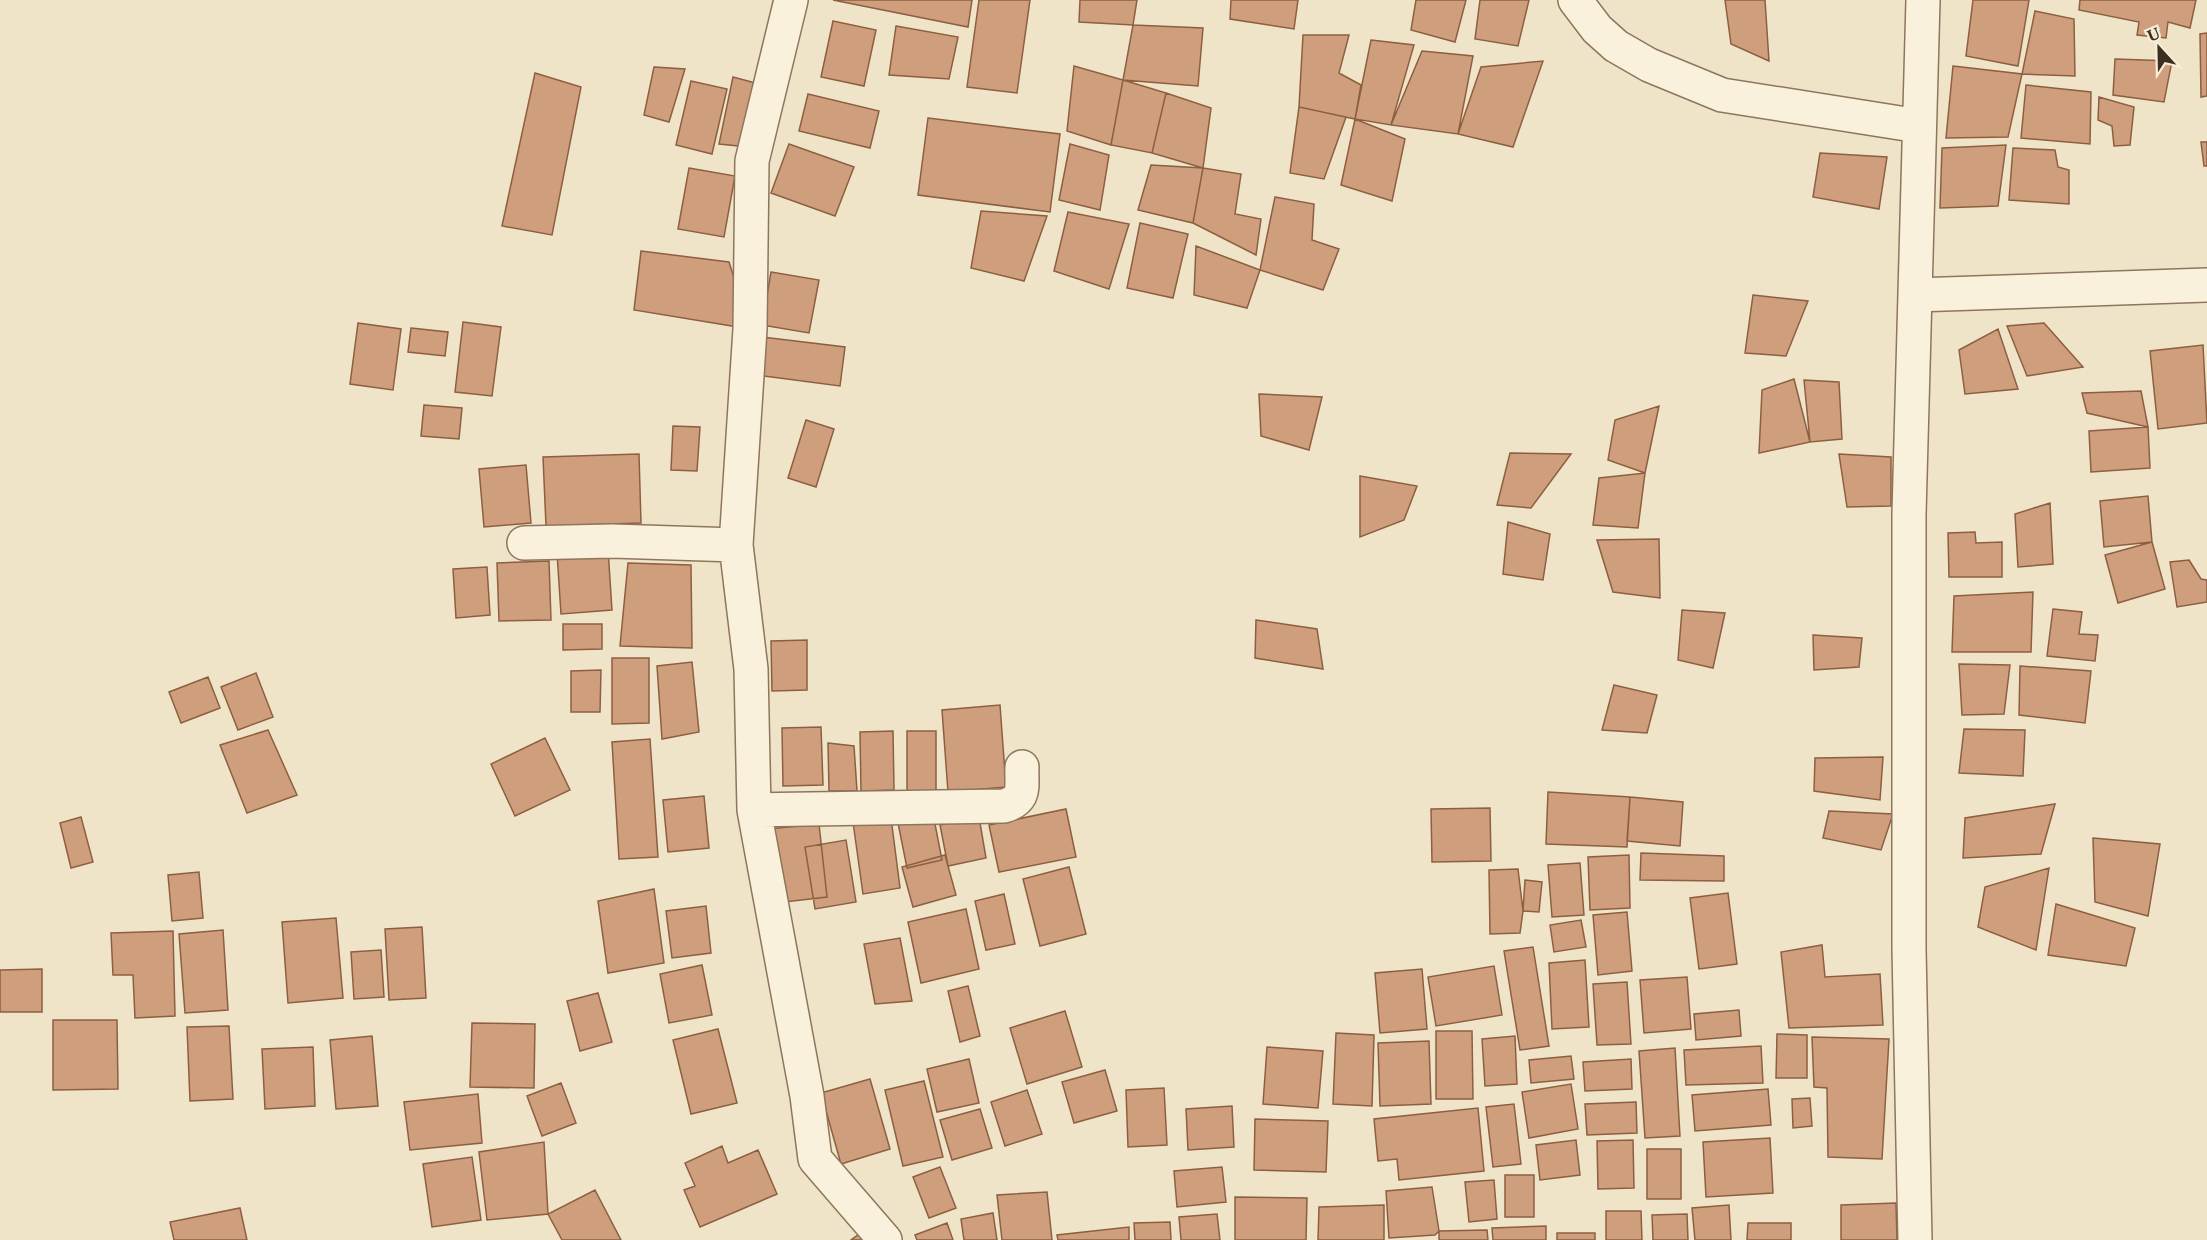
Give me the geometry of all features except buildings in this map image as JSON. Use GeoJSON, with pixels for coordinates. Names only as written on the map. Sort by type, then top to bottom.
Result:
{"type":"FeatureCollection","features":[{"type":"Feature","properties":{"kind":"street"},"geometry":{"type":"LineString","coordinates":[[791,0],[752,161],[750,329],[736,545],[751,669],[754,810],[805,1084],[815,1159],[885,1240]]}},
{"type":"Feature","properties":{"kind":"street"},"geometry":{"type":"LineString","coordinates":[[1575,0],[1597,29],[1616,46],[1649,65],[1722,95],[1919,126]]}},
{"type":"Feature","properties":{"kind":"street"},"geometry":{"type":"LineString","coordinates":[[1915,1240],[1908,733],[1909,514],[1923,0]]}},
{"type":"Feature","properties":{"kind":"street"},"geometry":{"type":"LineString","coordinates":[[1915,295],[2207,285]]}},
{"type":"Feature","properties":{"kind":"street"},"geometry":{"type":"LineString","coordinates":[[524,543],[612,541],[736,545]]}},
{"type":"Feature","properties":{"kind":"street"},"geometry":{"type":"LineString","coordinates":[[754,810],[1004,806],[1016,802],[1021,796],[1022,767]]}}]}
